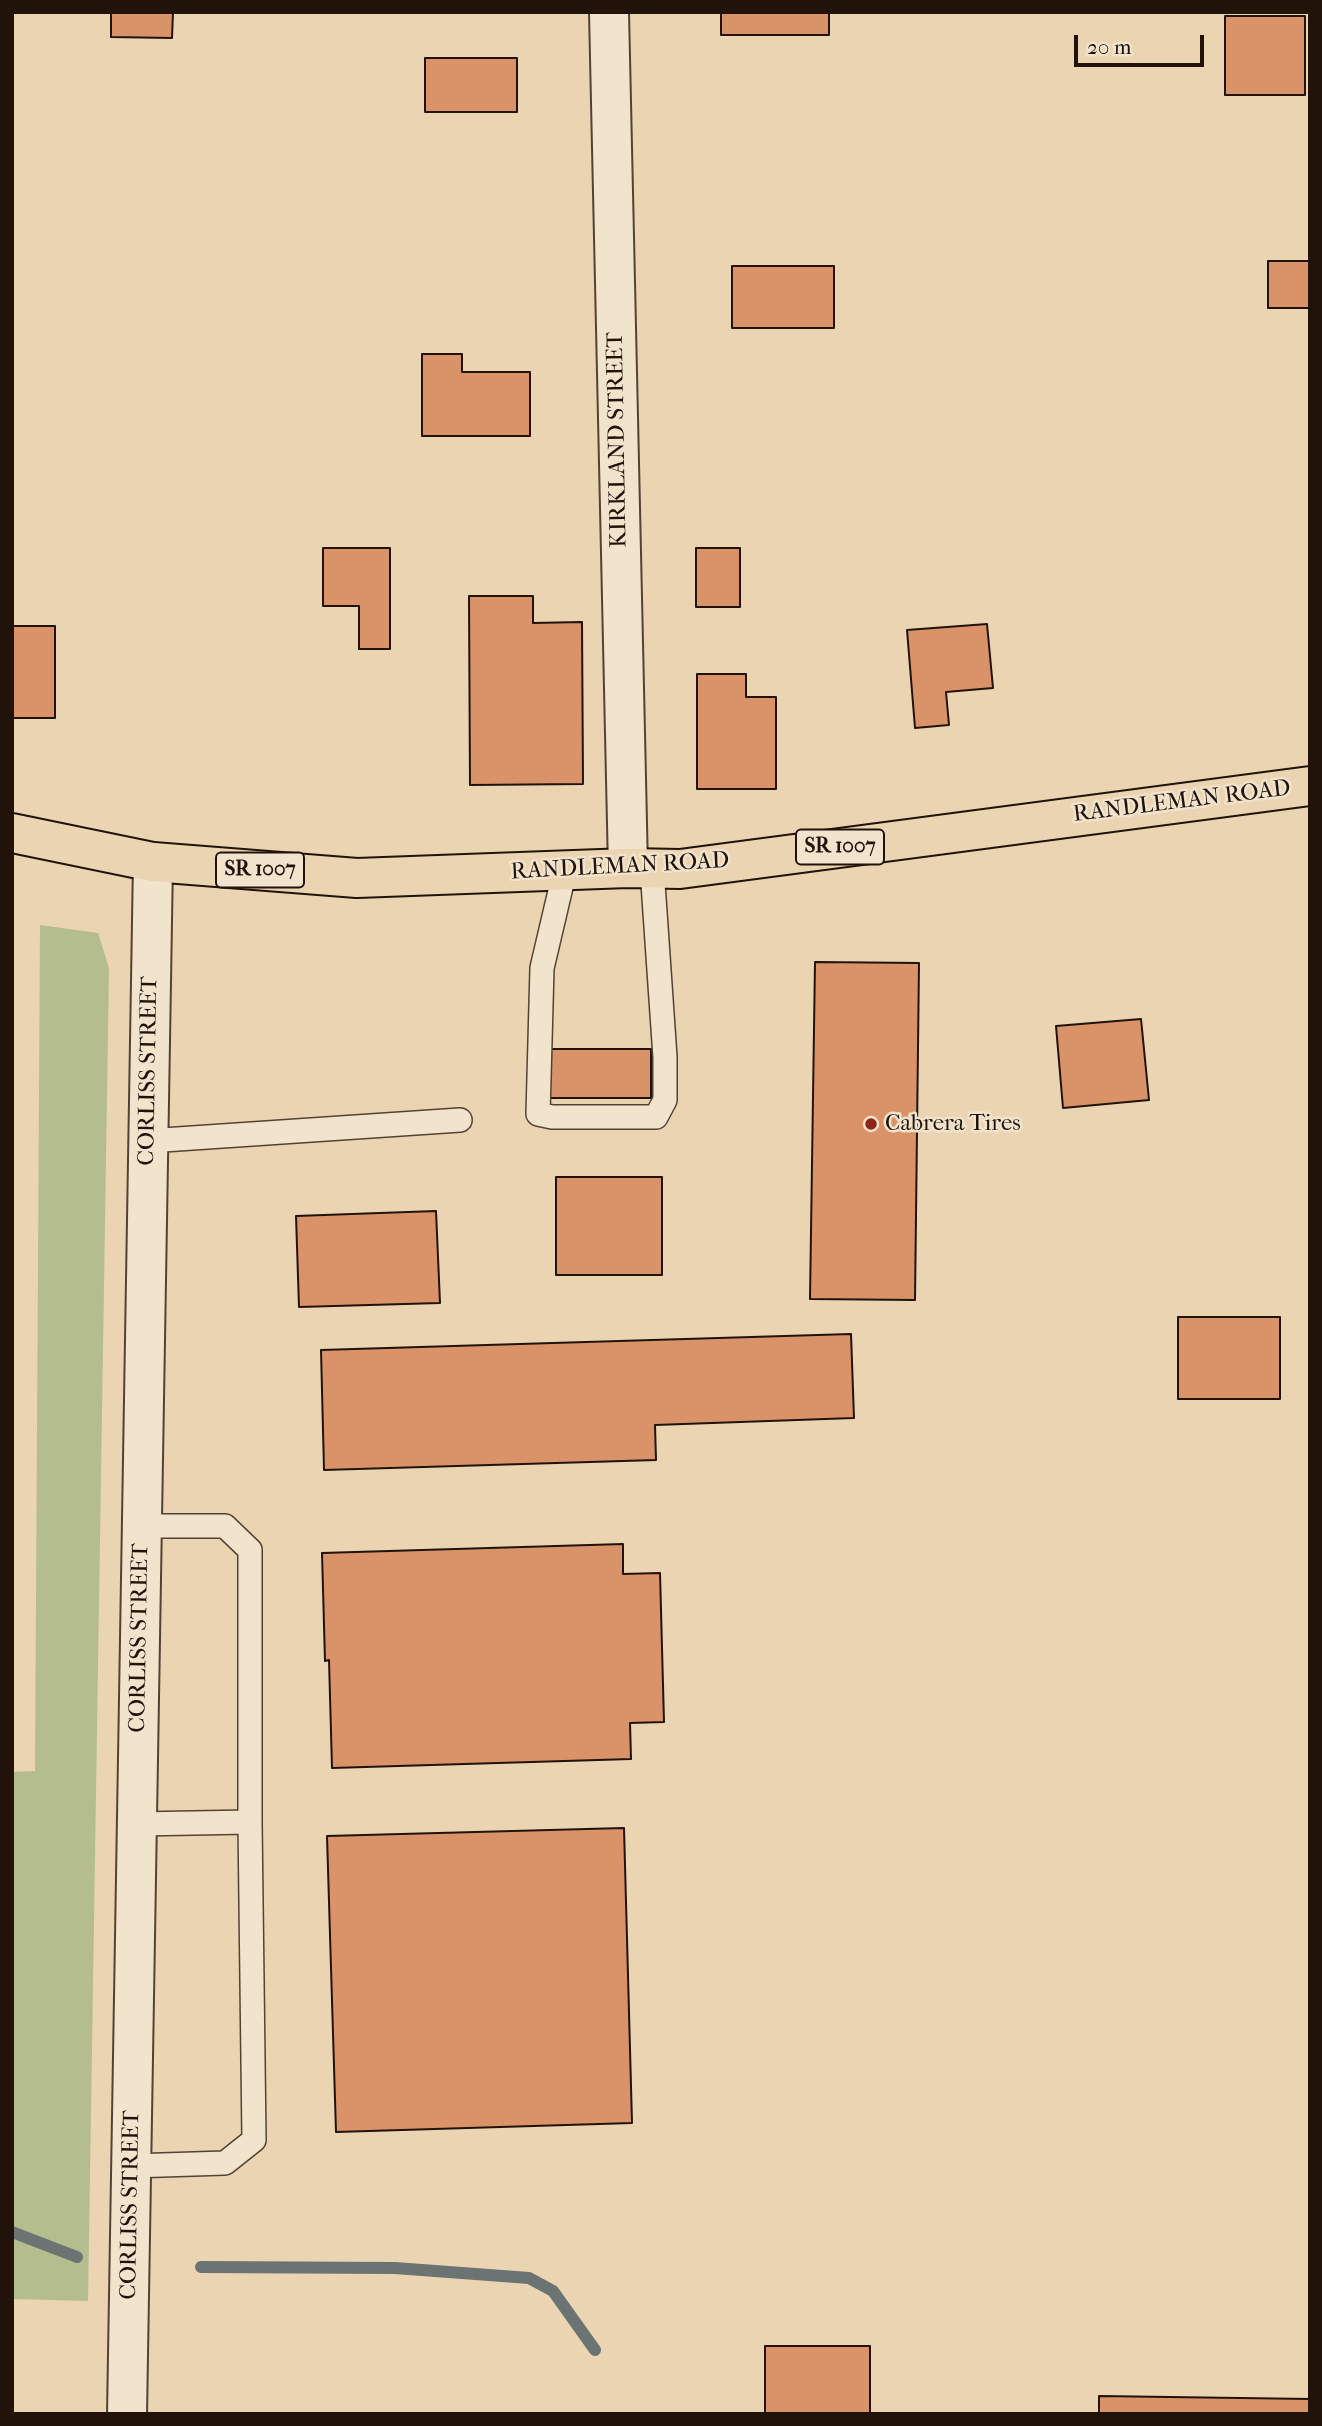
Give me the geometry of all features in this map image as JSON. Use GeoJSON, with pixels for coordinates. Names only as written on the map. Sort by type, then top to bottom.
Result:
{"type":"FeatureCollection","features":[{"type":"Feature","properties":{"kind":"main road","name":"RANDLEMAN ROAD"},"geometry":{"type":"LineString","coordinates":[[12,833],[153,862],[357,878],[565,870],[680,869],[1310,786]]}},
{"type":"Feature","properties":{"kind":"street","name":"KIRKLAND STREET"},"geometry":{"type":"LineString","coordinates":[[609,12],[640,868]]}},
{"type":"Feature","properties":{"kind":"street","name":"CORLISS STREET"},"geometry":{"type":"LineString","coordinates":[[127,2414],[153,862]]}},
{"type":"Feature","properties":{"kind":"lane"},"geometry":{"type":"LineString","coordinates":[[565,870],[542,968],[538,1114],[552,1117],[656,1117],[665,1100],[665,1058],[640,868]]}},
{"type":"Feature","properties":{"kind":"lane"},"geometry":{"type":"LineString","coordinates":[[148,1141],[460,1120]]}},
{"type":"Feature","properties":{"kind":"lane"},"geometry":{"type":"LineString","coordinates":[[131,2166],[225,2163],[254,2140],[250,1550],[225,1526],[142,1526]]}},
{"type":"Feature","properties":{"kind":"lane"},"geometry":{"type":"LineString","coordinates":[[137,1824],[250,1822]]}},
{"type":"Feature","properties":{"kind":"green space"},"geometry":{"type":"Polygon","coordinates":[[[40,925],[98,933],[109,968],[88,2301],[12,2299],[12,1772],[35,1771],[40,925]]]}},
{"type":"Feature","properties":{"kind":"building"},"geometry":{"type":"Polygon","coordinates":[[[111,12],[173,12],[172,38],[111,37],[111,12]]]}},
{"type":"Feature","properties":{"kind":"building"},"geometry":{"type":"Polygon","coordinates":[[[721,12],[829,12],[829,35],[721,35],[721,12]]]}},
{"type":"Feature","properties":{"kind":"building"},"geometry":{"type":"Polygon","coordinates":[[[1225,16],[1305,16],[1305,95],[1225,95],[1225,16]]]}},
{"type":"Feature","properties":{"kind":"building"},"geometry":{"type":"Polygon","coordinates":[[[425,58],[517,58],[517,112],[425,112],[425,58]]]}},
{"type":"Feature","properties":{"kind":"building"},"geometry":{"type":"Polygon","coordinates":[[[1268,261],[1310,261],[1310,308],[1268,308],[1268,261]]]}},
{"type":"Feature","properties":{"kind":"building"},"geometry":{"type":"Polygon","coordinates":[[[732,266],[834,266],[834,328],[732,328],[732,266]]]}},
{"type":"Feature","properties":{"kind":"building"},"geometry":{"type":"Polygon","coordinates":[[[422,354],[462,354],[462,372],[530,372],[530,436],[422,436],[422,354]]]}},
{"type":"Feature","properties":{"kind":"building"},"geometry":{"type":"Polygon","coordinates":[[[323,548],[390,548],[390,649],[359,649],[359,606],[323,606],[323,548]]]}},
{"type":"Feature","properties":{"kind":"building"},"geometry":{"type":"Polygon","coordinates":[[[696,548],[740,548],[740,607],[696,607],[696,548]]]}},
{"type":"Feature","properties":{"kind":"building"},"geometry":{"type":"Polygon","coordinates":[[[469,596],[533,596],[533,623],[582,622],[583,784],[470,785],[469,596]]]}},
{"type":"Feature","properties":{"kind":"building"},"geometry":{"type":"Polygon","coordinates":[[[987,624],[993,688],[946,692],[949,725],[915,728],[907,630],[987,624]]]}},
{"type":"Feature","properties":{"kind":"building"},"geometry":{"type":"Polygon","coordinates":[[[12,626],[55,626],[55,718],[12,718],[12,626]]]}},
{"type":"Feature","properties":{"kind":"building"},"geometry":{"type":"Polygon","coordinates":[[[697,674],[746,674],[746,697],[776,697],[776,789],[697,789],[697,674]]]}},
{"type":"Feature","properties":{"kind":"building"},"geometry":{"type":"Polygon","coordinates":[[[815,962],[919,963],[915,1300],[810,1299],[815,962]]]}},
{"type":"Feature","properties":{"kind":"building"},"geometry":{"type":"Polygon","coordinates":[[[1141,1019],[1149,1100],[1063,1108],[1056,1026],[1141,1019]]]}},
{"type":"Feature","properties":{"kind":"building"},"geometry":{"type":"Polygon","coordinates":[[[550,1049],[651,1049],[651,1098],[550,1098],[550,1049]]]}},
{"type":"Feature","properties":{"kind":"building"},"geometry":{"type":"Polygon","coordinates":[[[556,1177],[662,1177],[662,1275],[556,1275],[556,1177]]]}},
{"type":"Feature","properties":{"kind":"building"},"geometry":{"type":"Polygon","coordinates":[[[436,1211],[440,1303],[299,1307],[296,1216],[436,1211]]]}},
{"type":"Feature","properties":{"kind":"building"},"geometry":{"type":"Polygon","coordinates":[[[1178,1317],[1280,1317],[1280,1399],[1178,1399],[1178,1317]]]}},
{"type":"Feature","properties":{"kind":"building"},"geometry":{"type":"Polygon","coordinates":[[[851,1334],[854,1418],[655,1425],[656,1460],[324,1470],[321,1350],[851,1334]]]}},
{"type":"Feature","properties":{"kind":"building"},"geometry":{"type":"Polygon","coordinates":[[[623,1544],[623,1574],[660,1573],[664,1722],[630,1723],[631,1759],[332,1768],[322,1553],[623,1544]]]}},
{"type":"Feature","properties":{"kind":"building"},"geometry":{"type":"Polygon","coordinates":[[[624,1828],[632,2123],[336,2132],[327,1836],[624,1828]]]}},
{"type":"Feature","properties":{"kind":"building"},"geometry":{"type":"Polygon","coordinates":[[[765,2346],[870,2346],[870,2414],[765,2414],[765,2346]]]}},
{"type":"Feature","properties":{"kind":"building"},"geometry":{"type":"Polygon","coordinates":[[[1099,2396],[1310,2399],[1310,2414],[1099,2414],[1099,2396]]]}},
{"type":"Feature","properties":{"kind":"waterway"},"geometry":{"type":"LineString","coordinates":[[12,2232],[77,2257]]}},
{"type":"Feature","properties":{"kind":"waterway"},"geometry":{"type":"LineString","coordinates":[[201,2267],[395,2268],[529,2278],[553,2291],[595,2350]]}},
{"type":"Feature","properties":{"kind":"place","name":"Cabrera Tires"},"geometry":{"type":"Point","coordinates":[871,1124]}}]}
